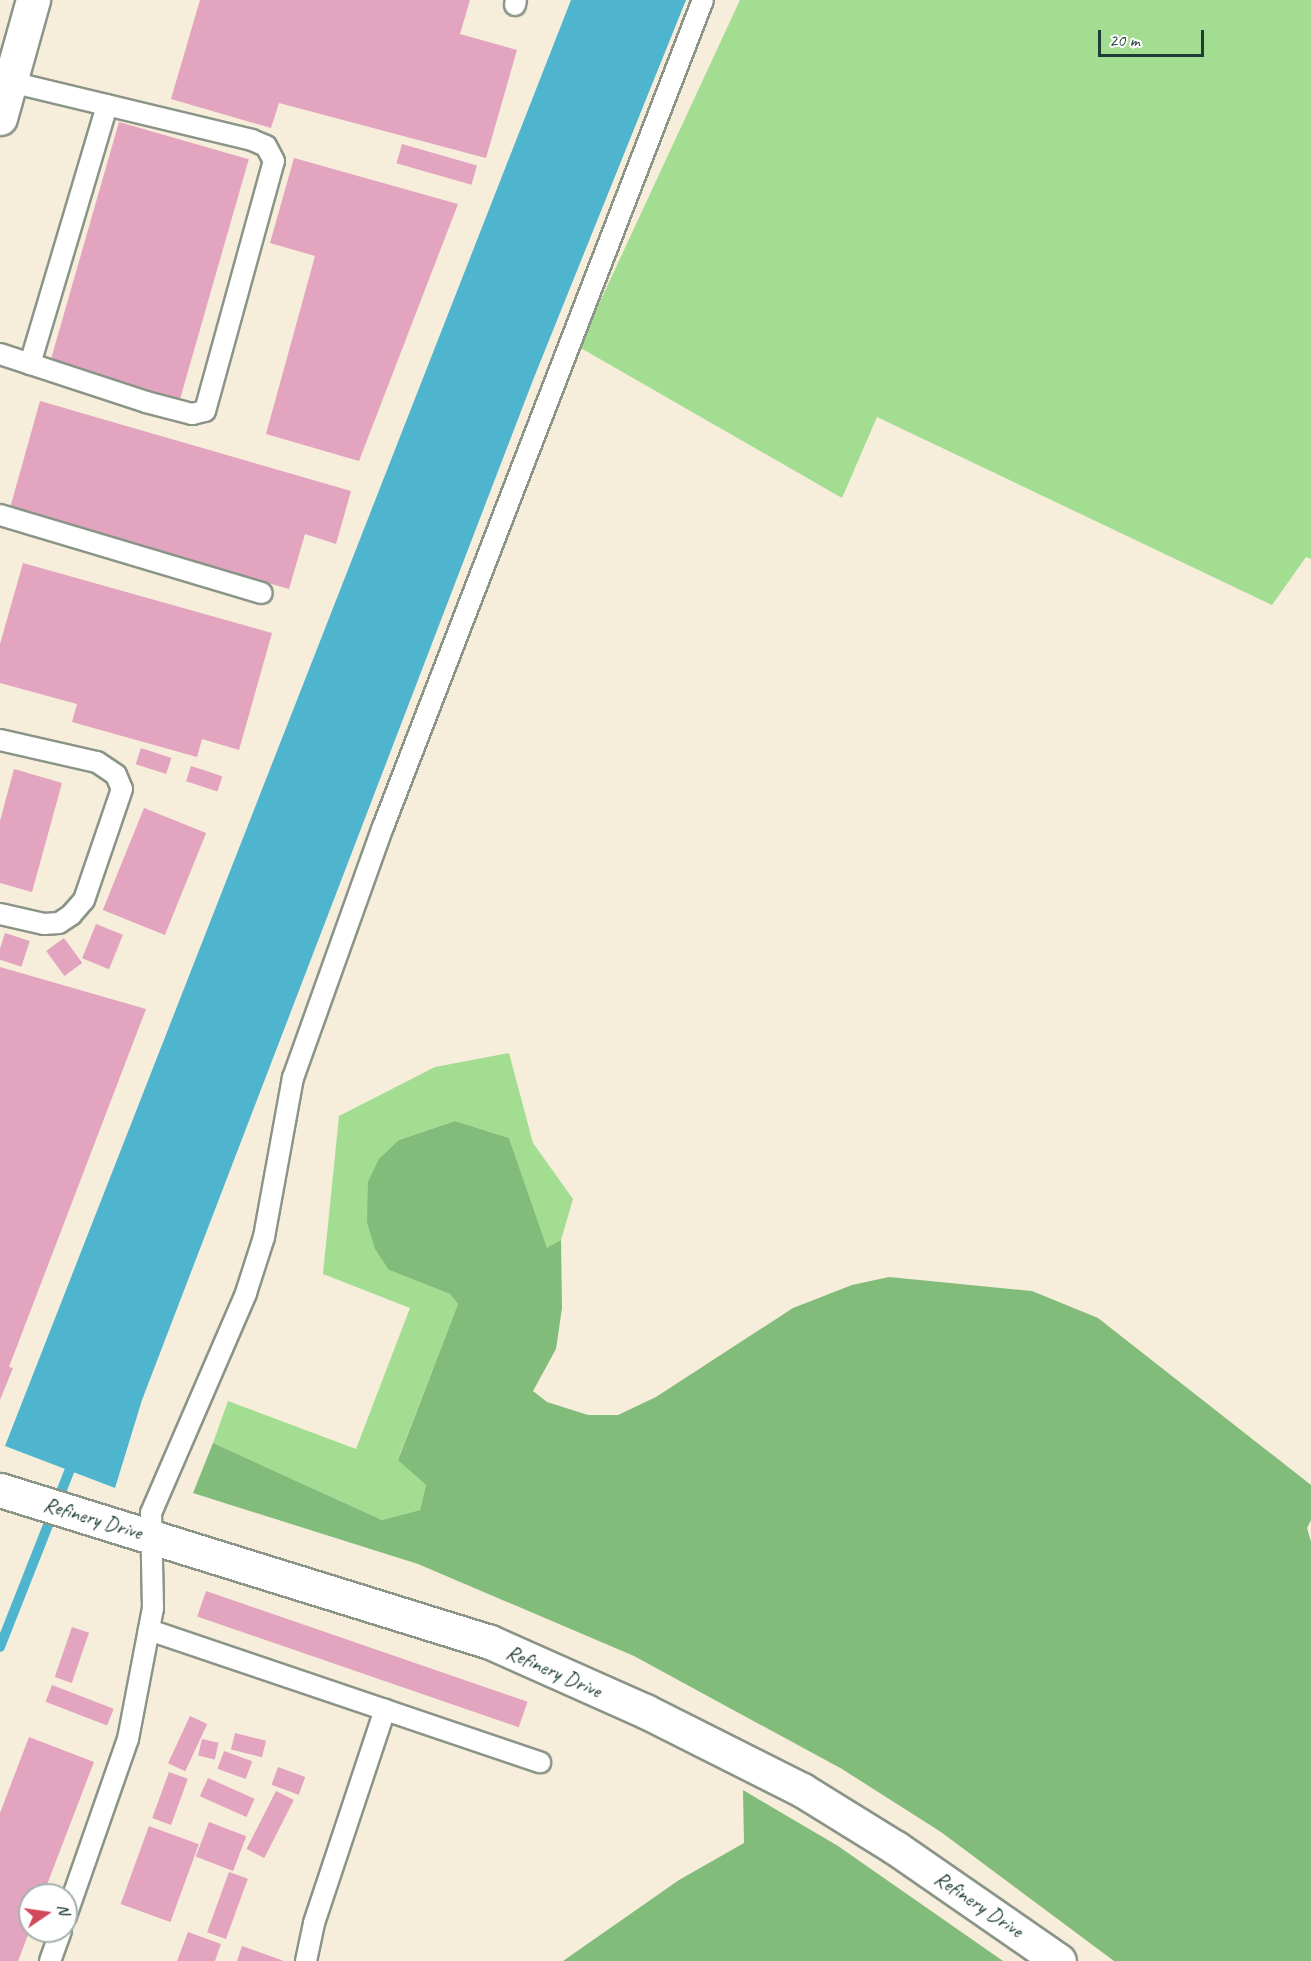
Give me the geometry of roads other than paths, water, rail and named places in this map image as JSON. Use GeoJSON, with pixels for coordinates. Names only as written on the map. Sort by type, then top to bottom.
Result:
{"type":"FeatureCollection","features":[{"type":"Feature","properties":{"kind":"street"},"geometry":{"type":"LineString","coordinates":[[0,118],[33,0]]}},
{"type":"Feature","properties":{"kind":"street","name":"Refinery Drive"},"geometry":{"type":"LineString","coordinates":[[2,1491],[108,1521],[490,1642],[645,1711],[802,1790],[915,1861],[1059,1961]]}},
{"type":"Feature","properties":{"kind":"lane"},"geometry":{"type":"LineString","coordinates":[[78,1883],[128,1739],[149,1630],[151,1513],[159,1488],[246,1293],[260,1248],[292,1078],[392,805],[703,0]]}},
{"type":"Feature","properties":{"kind":"lane"},"geometry":{"type":"LineString","coordinates":[[0,354],[192,414],[208,407],[274,161],[272,153],[252,140],[10,82]]}},
{"type":"Feature","properties":{"kind":"lane"},"geometry":{"type":"LineString","coordinates":[[30,364],[107,105]]}},
{"type":"Feature","properties":{"kind":"lane"},"geometry":{"type":"LineString","coordinates":[[0,515],[262,593]]}},
{"type":"Feature","properties":{"kind":"lane"},"geometry":{"type":"LineString","coordinates":[[0,740],[97,762],[116,776],[122,789],[84,900],[71,915],[59,923],[44,924],[0,914]]}},
{"type":"Feature","properties":{"kind":"lane"},"geometry":{"type":"LineString","coordinates":[[149,1630],[540,1762]]}},
{"type":"Feature","properties":{"kind":"lane"},"geometry":{"type":"LineString","coordinates":[[306,1961],[314,1923],[385,1710]]}},
{"type":"Feature","properties":{"kind":"lane"},"geometry":{"type":"LineString","coordinates":[[50,1961],[57,1943]]}},
{"type":"Feature","properties":{"kind":"water"},"geometry":{"type":"Polygon","coordinates":[[[571,0],[686,0],[533,380],[142,1400],[115,1488],[5,1446],[571,0]]]}},
{"type":"Feature","properties":{"kind":"waterway"},"geometry":{"type":"LineString","coordinates":[[0,1647],[75,1457]]}}]}
